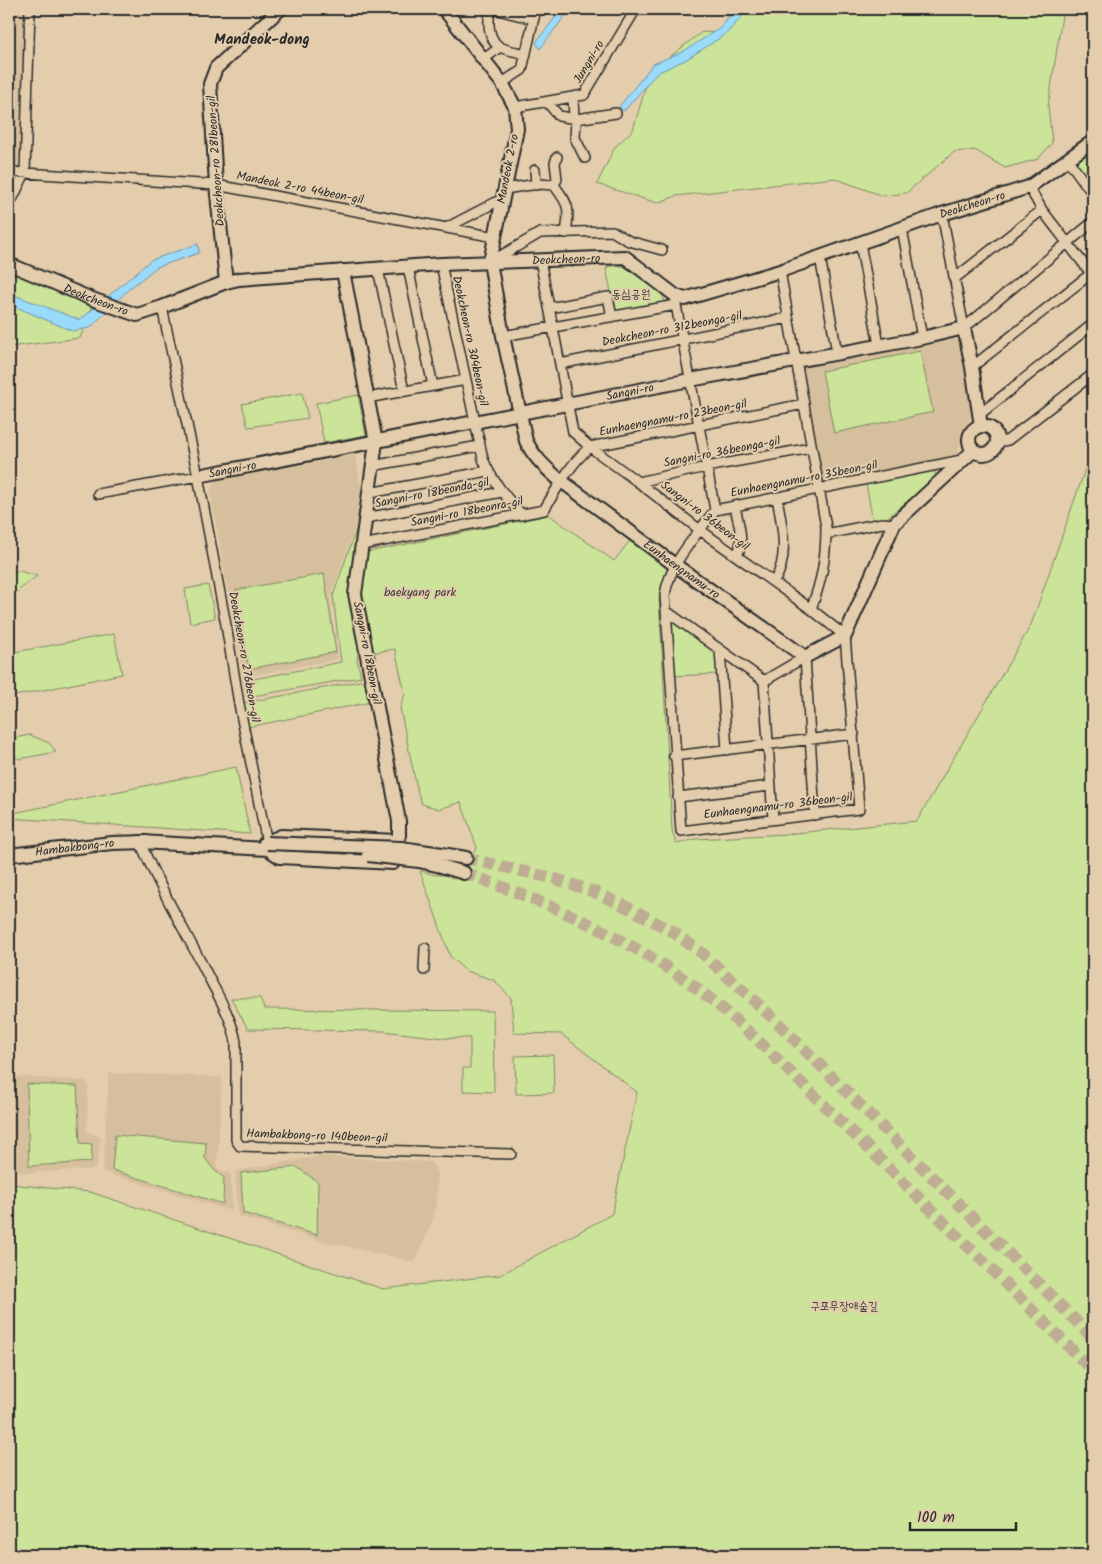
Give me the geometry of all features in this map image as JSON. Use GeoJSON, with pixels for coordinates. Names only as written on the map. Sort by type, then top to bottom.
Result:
{"type":"FeatureCollection","features":[{"type":"Feature","properties":{"kind":"street"},"geometry":{"type":"LineString","coordinates":[[10,201],[25,173],[30,9]]}},
{"type":"Feature","properties":{"kind":"street","name":"Deokcheon-ro 281beon-gil"},"geometry":{"type":"LineString","coordinates":[[226,282],[216,185],[210,84],[216,68],[280,9]]}},
{"type":"Feature","properties":{"kind":"street","name":"Mandeok 2-ro"},"geometry":{"type":"LineString","coordinates":[[444,9],[484,58],[502,83],[515,107],[516,129],[490,262]]}},
{"type":"Feature","properties":{"kind":"street"},"geometry":{"type":"LineString","coordinates":[[526,54],[500,47],[492,37],[488,18],[492,9],[534,19]]}},
{"type":"Feature","properties":{"kind":"street"},"geometry":{"type":"LineString","coordinates":[[502,83],[522,70],[536,9]]}},
{"type":"Feature","properties":{"kind":"street","name":"Jungni-ro"},"geometry":{"type":"LineString","coordinates":[[515,107],[584,95],[636,9]]}},
{"type":"Feature","properties":{"kind":"street"},"geometry":{"type":"LineString","coordinates":[[484,58],[500,47]]}},
{"type":"Feature","properties":{"kind":"street"},"geometry":{"type":"LineString","coordinates":[[572,97],[575,138],[585,158]]}},
{"type":"Feature","properties":{"kind":"street"},"geometry":{"type":"LineString","coordinates":[[547,102],[559,116],[575,118],[616,112]]}},
{"type":"Feature","properties":{"kind":"street","name":"Deokcheon-ro"},"geometry":{"type":"LineString","coordinates":[[9,264],[92,299],[137,315],[239,279],[441,264],[625,257],[676,300],[685,299],[780,271],[942,214],[1029,187],[1093,141]]}},
{"type":"Feature","properties":{"kind":"street"},"geometry":{"type":"LineString","coordinates":[[554,185],[558,179],[555,163],[557,157]]}},
{"type":"Feature","properties":{"kind":"street"},"geometry":{"type":"LineString","coordinates":[[1068,160],[1093,194]]}},
{"type":"Feature","properties":{"kind":"street"},"geometry":{"type":"LineString","coordinates":[[535,170],[536,185]]}},
{"type":"Feature","properties":{"kind":"street","name":"Mandeok 2-ro 44beon-gil"},"geometry":{"type":"LineString","coordinates":[[9,172],[216,185],[495,237]]}},
{"type":"Feature","properties":{"kind":"street"},"geometry":{"type":"LineString","coordinates":[[446,228],[503,194],[536,185],[554,185]]}},
{"type":"Feature","properties":{"kind":"street"},"geometry":{"type":"LineString","coordinates":[[554,185],[567,202],[569,216],[566,233]]}},
{"type":"Feature","properties":{"kind":"street"},"geometry":{"type":"LineString","coordinates":[[972,367],[1092,274],[1042,210],[1029,187]]}},
{"type":"Feature","properties":{"kind":"street"},"geometry":{"type":"LineString","coordinates":[[954,278],[1042,210]]}},
{"type":"Feature","properties":{"kind":"street"},"geometry":{"type":"LineString","coordinates":[[942,214],[972,367],[980,420],[994,430],[996,434],[994,448],[987,453],[974,450],[970,442],[971,434],[980,420],[1093,324]]}},
{"type":"Feature","properties":{"kind":"street"},"geometry":{"type":"LineString","coordinates":[[964,328],[1093,222]]}},
{"type":"Feature","properties":{"kind":"street"},"geometry":{"type":"LineString","coordinates":[[902,228],[922,338]]}},
{"type":"Feature","properties":{"kind":"street"},"geometry":{"type":"LineString","coordinates":[[490,262],[540,233],[612,232],[629,241],[662,250]]}},
{"type":"Feature","properties":{"kind":"street"},"geometry":{"type":"LineString","coordinates":[[860,243],[879,345]]}},
{"type":"Feature","properties":{"kind":"street"},"geometry":{"type":"LineString","coordinates":[[224,256],[228,266],[245,272],[281,275]]}},
{"type":"Feature","properties":{"kind":"street"},"geometry":{"type":"LineString","coordinates":[[820,257],[837,352]]}},
{"type":"Feature","properties":{"kind":"street","name":"Sangni-ro 36beon-gil"},"geometry":{"type":"LineString","coordinates":[[540,260],[573,432],[700,530],[811,609],[845,636]]}},
{"type":"Feature","properties":{"kind":"street","name":"Eunhaengnamu-ro"},"geometry":{"type":"LineString","coordinates":[[490,262],[519,414],[530,451],[561,481],[675,565],[805,656]]}},
{"type":"Feature","properties":{"kind":"street","name":"Deokcheon-ro 304beon-gil"},"geometry":{"type":"LineString","coordinates":[[441,264],[479,446],[488,471],[502,492],[522,515]]}},
{"type":"Feature","properties":{"kind":"street"},"geometry":{"type":"LineString","coordinates":[[408,267],[433,386]]}},
{"type":"Feature","properties":{"kind":"street"},"geometry":{"type":"LineString","coordinates":[[378,269],[404,391]]}},
{"type":"Feature","properties":{"kind":"street"},"geometry":{"type":"LineString","coordinates":[[343,271],[376,442]]}},
{"type":"Feature","properties":{"kind":"street"},"geometry":{"type":"LineString","coordinates":[[780,271],[820,490],[826,534],[827,550],[823,573],[811,609]]}},
{"type":"Feature","properties":{"kind":"street"},"geometry":{"type":"LineString","coordinates":[[549,308],[608,297],[612,317]]}},
{"type":"Feature","properties":{"kind":"street"},"geometry":{"type":"LineString","coordinates":[[504,336],[612,317],[676,300],[715,510],[675,565]]}},
{"type":"Feature","properties":{"kind":"street","name":"Deokcheon-ro 276beon-gil"},"geometry":{"type":"LineString","coordinates":[[162,307],[247,718],[268,846]]}},
{"type":"Feature","properties":{"kind":"street","name":"Deokcheon-ro 312beonga-gil"},"geometry":{"type":"LineString","coordinates":[[560,364],[788,318]]}},
{"type":"Feature","properties":{"kind":"street","name":"Sangni-ro"},"geometry":{"type":"LineString","coordinates":[[198,476],[690,380],[922,338],[964,328]]}},
{"type":"Feature","properties":{"kind":"street"},"geometry":{"type":"LineString","coordinates":[[996,443],[1008,440],[1093,374]]}},
{"type":"Feature","properties":{"kind":"street"},"geometry":{"type":"LineString","coordinates":[[367,398],[466,380]]}},
{"type":"Feature","properties":{"kind":"street","name":"Eunhaengnamu-ro 23beon-gil"},"geometry":{"type":"LineString","coordinates":[[561,481],[581,455],[590,447],[804,404]]}},
{"type":"Feature","properties":{"kind":"street","name":"Sangni-ro 18beon-gil"},"geometry":{"type":"LineString","coordinates":[[268,846],[280,857],[393,863],[398,840],[399,821],[355,594],[376,442]]}},
{"type":"Feature","properties":{"kind":"street"},"geometry":{"type":"LineString","coordinates":[[372,466],[479,446]]}},
{"type":"Feature","properties":{"kind":"street","name":"Sangni-ro 36beonga-gil"},"geometry":{"type":"LineString","coordinates":[[638,482],[706,467],[811,448]]}},
{"type":"Feature","properties":{"kind":"street"},"geometry":{"type":"LineString","coordinates":[[764,681],[805,656],[845,636],[894,524],[974,450]]}},
{"type":"Feature","properties":{"kind":"street","name":"Eunhaengnamu-ro 35beon-gil"},"geometry":{"type":"LineString","coordinates":[[715,510],[964,459]]}},
{"type":"Feature","properties":{"kind":"street"},"geometry":{"type":"LineString","coordinates":[[369,493],[488,471]]}},
{"type":"Feature","properties":{"kind":"street"},"geometry":{"type":"LineString","coordinates":[[98,494],[198,476]]}},
{"type":"Feature","properties":{"kind":"street","name":"Sangni-ro 18beonra-gil"},"geometry":{"type":"LineString","coordinates":[[362,546],[544,510],[561,481]]}},
{"type":"Feature","properties":{"kind":"street","name":"Sangni-ro 18beonda-gil"},"geometry":{"type":"LineString","coordinates":[[366,518],[502,492]]}},
{"type":"Feature","properties":{"kind":"street"},"geometry":{"type":"LineString","coordinates":[[774,582],[782,564],[783,552],[783,532],[777,498]]}},
{"type":"Feature","properties":{"kind":"street"},"geometry":{"type":"LineString","coordinates":[[735,506],[742,539],[741,549],[737,556]]}},
{"type":"Feature","properties":{"kind":"street"},"geometry":{"type":"LineString","coordinates":[[826,534],[882,523],[894,524]]}},
{"type":"Feature","properties":{"kind":"street","name":"Eunhaengnamu-ro 36beon-gil"},"geometry":{"type":"LineString","coordinates":[[675,565],[666,584],[665,594],[680,831],[859,809],[845,636]]}},
{"type":"Feature","properties":{"kind":"street"},"geometry":{"type":"LineString","coordinates":[[666,611],[764,681]]}},
{"type":"Feature","properties":{"kind":"street"},"geometry":{"type":"LineString","coordinates":[[720,650],[727,750]]}},
{"type":"Feature","properties":{"kind":"street"},"geometry":{"type":"LineString","coordinates":[[805,656],[815,815]]}},
{"type":"Feature","properties":{"kind":"street"},"geometry":{"type":"LineString","coordinates":[[764,681],[773,820]]}},
{"type":"Feature","properties":{"kind":"street"},"geometry":{"type":"LineString","coordinates":[[674,756],[854,734]]}},
{"type":"Feature","properties":{"kind":"street","name":"Eunhaengnamu-ro 36beon-gil"},"geometry":{"type":"LineString","coordinates":[[678,797],[770,786]]}},
{"type":"Feature","properties":{"kind":"street"},"geometry":{"type":"LineString","coordinates":[[268,846],[281,836],[398,840]]}},
{"type":"Feature","properties":{"kind":"street","name":"Hambakbong-ro"},"geometry":{"type":"LineString","coordinates":[[9,855],[112,842],[268,846]]}},
{"type":"Feature","properties":{"kind":"street","name":"Hambakbong-ro 140beon-gil"},"geometry":{"type":"LineString","coordinates":[[140,842],[213,985],[234,1032],[236,1042],[236,1140],[240,1146],[510,1154]]}},
{"type":"Feature","properties":{"kind":"street"},"geometry":{"type":"LineString","coordinates":[[268,846],[379,847],[442,860],[466,858]]}},
{"type":"Feature","properties":{"kind":"street"},"geometry":{"type":"LineString","coordinates":[[442,860],[464,873]]}},
{"type":"Feature","properties":{"kind":"street"},"geometry":{"type":"LineString","coordinates":[[424,970],[425,948]]}},
{"type":"Feature","properties":{"kind":"shaded area"},"geometry":{"type":"Polygon","coordinates":[[[9,9],[25,9],[19,166],[9,166],[9,9]]]}},
{"type":"Feature","properties":{"kind":"shaded area"},"geometry":{"type":"Polygon","coordinates":[[[947,336],[955,339],[961,346],[972,413],[955,458],[824,485],[820,479],[802,369],[805,363],[947,336]]]}},
{"type":"Feature","properties":{"kind":"shaded area"},"geometry":{"type":"Polygon","coordinates":[[[355,455],[361,487],[358,519],[330,598],[338,659],[243,677],[210,490],[216,481],[355,455]]]}},
{"type":"Feature","properties":{"kind":"shaded area"},"geometry":{"type":"Polygon","coordinates":[[[109,1073],[222,1077],[217,1169],[231,1174],[232,1211],[103,1172],[109,1073]]]}},
{"type":"Feature","properties":{"kind":"shaded area"},"geometry":{"type":"Polygon","coordinates":[[[9,1076],[86,1081],[88,1086],[87,1132],[101,1137],[96,1169],[27,1173],[9,1170],[9,1076]]]}},
{"type":"Feature","properties":{"kind":"shaded area"},"geometry":{"type":"Polygon","coordinates":[[[320,1156],[431,1162],[437,1173],[436,1203],[433,1219],[415,1262],[319,1240],[238,1216],[235,1171],[320,1156]]]}},
{"type":"Feature","properties":{"kind":"green space"},"geometry":{"type":"Polygon","coordinates":[[[733,9],[1063,9],[1048,107],[1052,143],[1038,159],[1005,168],[975,150],[954,152],[906,193],[883,196],[834,178],[676,196],[657,203],[597,184],[615,147],[633,130],[650,72],[702,32],[718,33],[733,9]]]}},
{"type":"Feature","properties":{"kind":"green space"},"geometry":{"type":"Polygon","coordinates":[[[1093,143],[1093,190],[1071,160],[1093,143]]]}},
{"type":"Feature","properties":{"kind":"green space","name":"동심공원"},"geometry":{"type":"Polygon","coordinates":[[[610,266],[623,266],[662,293],[665,303],[616,315],[606,268],[610,266]]]}},
{"type":"Feature","properties":{"kind":"green space"},"geometry":{"type":"Polygon","coordinates":[[[9,271],[93,304],[80,338],[9,347],[9,271]]]}},
{"type":"Feature","properties":{"kind":"green space"},"geometry":{"type":"Polygon","coordinates":[[[920,351],[933,412],[834,433],[822,371],[920,351]]]}},
{"type":"Feature","properties":{"kind":"green space"},"geometry":{"type":"Polygon","coordinates":[[[302,393],[308,418],[248,427],[242,404],[302,393]]]}},
{"type":"Feature","properties":{"kind":"green space"},"geometry":{"type":"Polygon","coordinates":[[[358,395],[366,435],[324,443],[316,403],[358,395]]]}},
{"type":"Feature","properties":{"kind":"green space","name":"구포무장애숲길"},"geometry":{"type":"Polygon","coordinates":[[[1093,462],[1093,1555],[9,1555],[9,1184],[90,1192],[383,1289],[500,1275],[612,1214],[637,1092],[561,1034],[514,1033],[511,998],[494,980],[466,971],[450,956],[420,871],[439,875],[452,872],[466,861],[477,848],[461,802],[439,809],[422,804],[400,708],[405,694],[395,649],[371,653],[361,594],[368,552],[549,515],[614,561],[632,538],[668,565],[659,598],[672,830],[676,844],[696,839],[786,834],[917,821],[1031,625],[1086,467],[1093,462]]]}},
{"type":"Feature","properties":{"kind":"green space"},"geometry":{"type":"Polygon","coordinates":[[[932,470],[938,477],[885,519],[873,521],[866,483],[932,470]]]}},
{"type":"Feature","properties":{"kind":"green space"},"geometry":{"type":"Polygon","coordinates":[[[360,518],[349,592],[359,645],[357,660],[361,677],[247,697],[244,681],[341,662],[333,596],[360,518]]]}},
{"type":"Feature","properties":{"kind":"green space"},"geometry":{"type":"Polygon","coordinates":[[[19,571],[37,576],[9,599],[9,573],[19,571]]]}},
{"type":"Feature","properties":{"kind":"green space"},"geometry":{"type":"Polygon","coordinates":[[[324,574],[336,652],[249,669],[236,590],[324,574]]]}},
{"type":"Feature","properties":{"kind":"green space"},"geometry":{"type":"Polygon","coordinates":[[[208,585],[215,618],[190,623],[185,589],[208,585]]]}},
{"type":"Feature","properties":{"kind":"green space"},"geometry":{"type":"Polygon","coordinates":[[[670,620],[674,620],[715,649],[718,674],[672,676],[670,620]]]}},
{"type":"Feature","properties":{"kind":"green space"},"geometry":{"type":"Polygon","coordinates":[[[114,634],[122,674],[9,697],[9,653],[114,634]]]}},
{"type":"Feature","properties":{"kind":"green space"},"geometry":{"type":"Polygon","coordinates":[[[371,679],[376,701],[248,727],[244,703],[371,679]]]}},
{"type":"Feature","properties":{"kind":"green space"},"geometry":{"type":"Polygon","coordinates":[[[30,735],[49,743],[56,752],[19,759],[9,749],[11,741],[30,735]]]}},
{"type":"Feature","properties":{"kind":"green space"},"geometry":{"type":"Polygon","coordinates":[[[236,767],[250,834],[9,818],[9,814],[236,767]]]}},
{"type":"Feature","properties":{"kind":"green space"},"geometry":{"type":"Polygon","coordinates":[[[231,998],[260,998],[264,1009],[493,1011],[494,1092],[463,1091],[463,1068],[470,1068],[470,1038],[444,1038],[383,1031],[248,1029],[231,998]]]}},
{"type":"Feature","properties":{"kind":"green space"},"geometry":{"type":"Polygon","coordinates":[[[553,1055],[554,1093],[516,1094],[515,1056],[553,1055]]]}},
{"type":"Feature","properties":{"kind":"green space"},"geometry":{"type":"Polygon","coordinates":[[[27,1084],[77,1086],[80,1143],[92,1144],[91,1162],[29,1166],[27,1084]]]}},
{"type":"Feature","properties":{"kind":"green space"},"geometry":{"type":"Polygon","coordinates":[[[115,1135],[206,1143],[205,1158],[214,1170],[224,1178],[223,1204],[112,1170],[115,1135]]]}},
{"type":"Feature","properties":{"kind":"green space"},"geometry":{"type":"Polygon","coordinates":[[[297,1167],[318,1182],[317,1235],[243,1213],[241,1173],[297,1167]]]}},
{"type":"Feature","properties":{"kind":"water"},"geometry":{"type":"Polygon","coordinates":[[[562,9],[570,9],[540,49],[536,42],[562,9]]]}},
{"type":"Feature","properties":{"kind":"water"},"geometry":{"type":"Polygon","coordinates":[[[737,9],[749,9],[726,34],[687,59],[657,73],[624,111],[619,107],[653,64],[684,51],[720,28],[737,9]]]}},
{"type":"Feature","properties":{"kind":"water"},"geometry":{"type":"Polygon","coordinates":[[[198,244],[199,253],[157,267],[130,288],[90,328],[72,331],[9,304],[9,293],[80,320],[151,260],[198,244]]]}},
{"type":"Feature","properties":{"kind":"tunnel"},"geometry":{"type":"LineString","coordinates":[[466,858],[556,879],[592,891],[672,931],[703,954],[772,1017],[1093,1338]]}},
{"type":"Feature","properties":{"kind":"tunnel"},"geometry":{"type":"LineString","coordinates":[[464,873],[553,907],[610,934],[664,966],[710,998],[746,1029],[931,1209],[1093,1371]]}},
{"type":"Feature","properties":{"kind":"district","name":"Mandeok-dong"},"geometry":{"type":"Point","coordinates":[262,40]}},
{"type":"Feature","properties":{"kind":"park label","name":"baekyang park"},"geometry":{"type":"Point","coordinates":[420,592]}}]}
